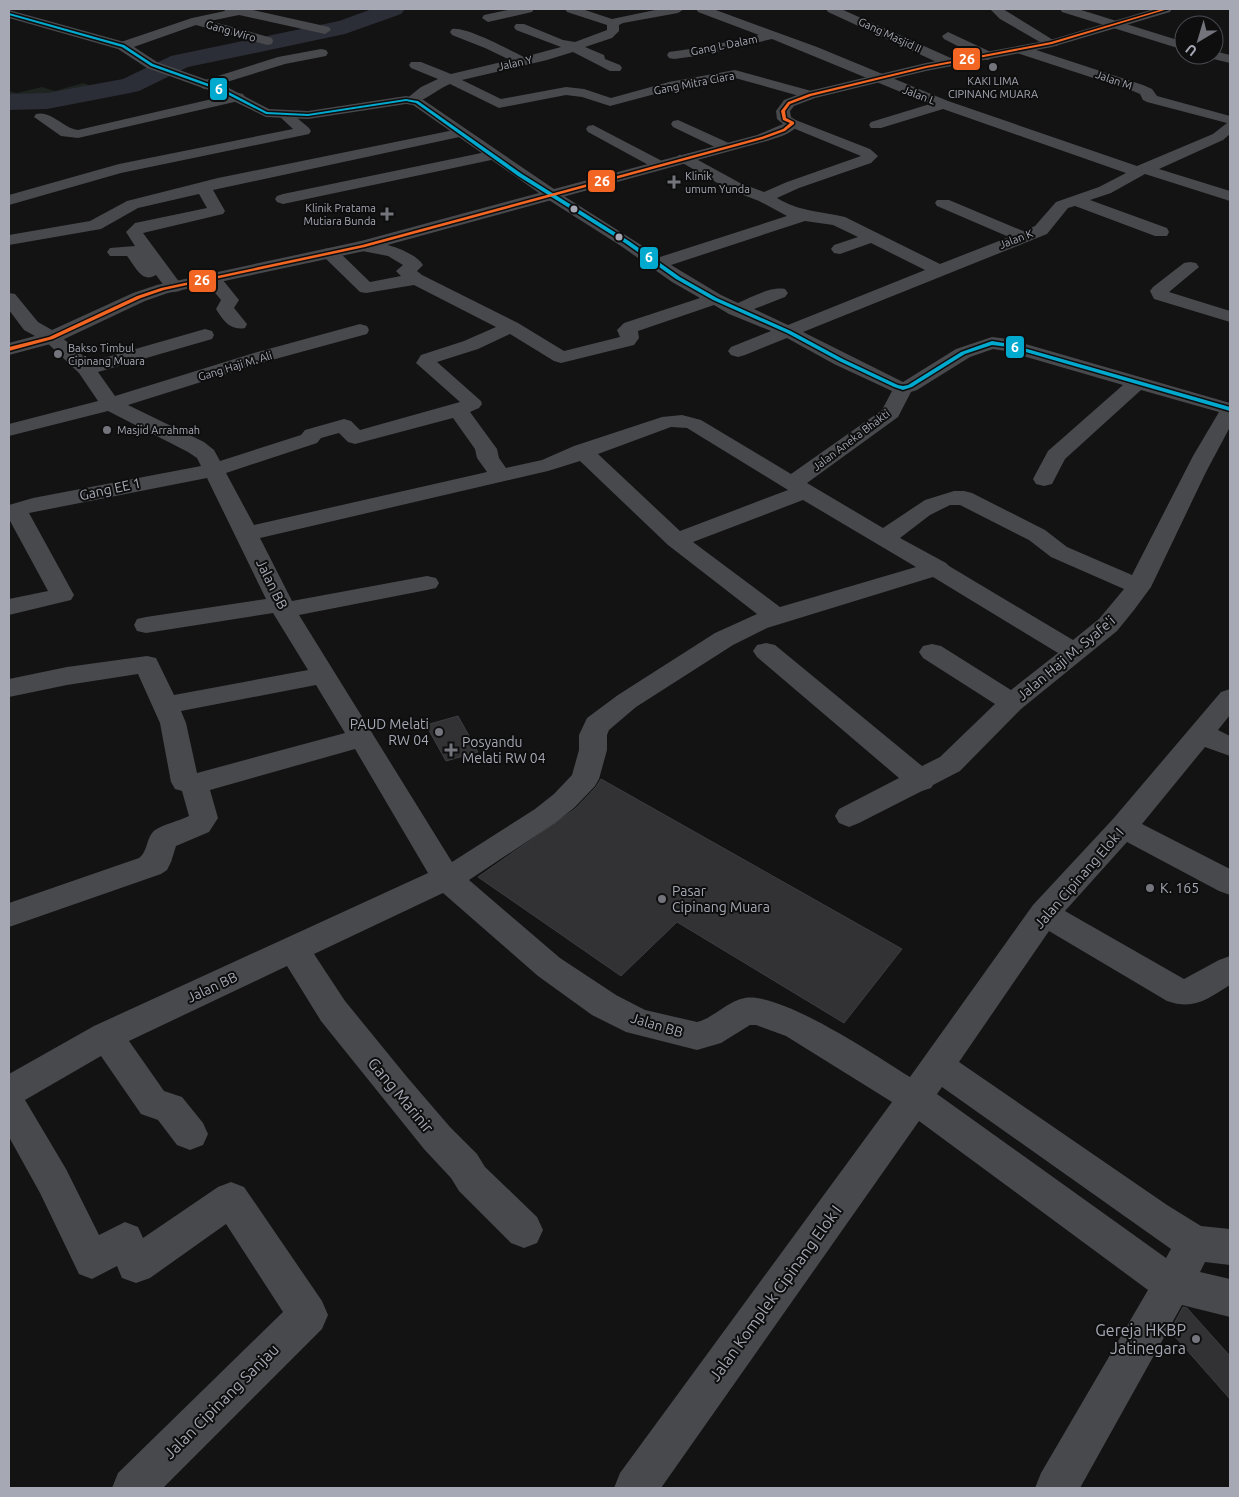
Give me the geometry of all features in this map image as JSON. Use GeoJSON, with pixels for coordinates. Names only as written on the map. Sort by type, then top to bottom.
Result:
{"type":"FeatureCollection","features":[{"type":"Feature","properties":{"kind":"street"},"geometry":{"type":"LineString","coordinates":[[123,46],[239,9],[326,30]]}},
{"type":"Feature","properties":{"kind":"street"},"geometry":{"type":"LineString","coordinates":[[488,18],[528,9]]}},
{"type":"Feature","properties":{"kind":"street"},"geometry":{"type":"LineString","coordinates":[[571,9],[613,24]]}},
{"type":"Feature","properties":{"kind":"street","name":"Jalan Y"},"geometry":{"type":"LineString","coordinates":[[412,100],[450,80],[574,47],[608,35],[613,32],[613,24],[627,18],[678,9]]}},
{"type":"Feature","properties":{"kind":"street","name":"Jalan L"},"geometry":{"type":"LineString","coordinates":[[702,9],[774,35],[944,104],[1142,170],[1228,193]]}},
{"type":"Feature","properties":{"kind":"street","name":"Gang Masjid II"},"geometry":{"type":"LineString","coordinates":[[832,9],[948,62]]}},
{"type":"Feature","properties":{"kind":"street"},"geometry":{"type":"LineString","coordinates":[[996,9],[1004,16],[1052,43]]}},
{"type":"Feature","properties":{"kind":"street"},"geometry":{"type":"LineString","coordinates":[[1066,9],[1174,43]]}},
{"type":"Feature","properties":{"kind":"street"},"geometry":{"type":"LineString","coordinates":[[765,198],[793,185],[866,160],[870,156],[866,152],[784,119],[783,111],[789,104],[810,95],[948,62],[1052,43],[1166,9]]}},
{"type":"Feature","properties":{"kind":"street","name":"Gang Wiro"},"geometry":{"type":"LineString","coordinates":[[185,11],[202,20],[267,41]]}},
{"type":"Feature","properties":{"kind":"street"},"geometry":{"type":"LineString","coordinates":[[9,14],[123,46],[152,65],[238,97],[266,113],[285,115],[308,114],[412,100],[492,156],[715,299],[789,332],[841,360],[904,388],[963,353],[992,343],[1008,345],[1230,410]]}},
{"type":"Feature","properties":{"kind":"street"},"geometry":{"type":"LineString","coordinates":[[520,27],[574,47],[599,58],[596,60],[615,68]]}},
{"type":"Feature","properties":{"kind":"street"},"geometry":{"type":"LineString","coordinates":[[456,32],[490,44],[522,61]]}},
{"type":"Feature","properties":{"kind":"street","name":"Gang L Dalam"},"geometry":{"type":"LineString","coordinates":[[674,55],[704,51],[774,35]]}},
{"type":"Feature","properties":{"kind":"street"},"geometry":{"type":"LineString","coordinates":[[948,36],[988,56]]}},
{"type":"Feature","properties":{"kind":"street","name":"Jalan M"},"geometry":{"type":"LineString","coordinates":[[1022,50],[1138,88],[1146,92],[1148,97],[1156,100],[1230,120]]}},
{"type":"Feature","properties":{"kind":"street"},"geometry":{"type":"LineString","coordinates":[[204,85],[284,60],[321,53]]}},
{"type":"Feature","properties":{"kind":"street"},"geometry":{"type":"LineString","coordinates":[[416,65],[450,80]]}},
{"type":"Feature","properties":{"kind":"street","name":"Gang Mitra Ciara"},"geometry":{"type":"LineString","coordinates":[[450,80],[499,104],[566,91],[584,93],[606,102],[669,86],[735,74],[810,95]]}},
{"type":"Feature","properties":{"kind":"street"},"geometry":{"type":"LineString","coordinates":[[41,118],[66,133],[78,134],[238,97]]}},
{"type":"Feature","properties":{"kind":"street"},"geometry":{"type":"LineString","coordinates":[[876,125],[944,104]]}},
{"type":"Feature","properties":{"kind":"street"},"geometry":{"type":"LineString","coordinates":[[9,200],[119,169],[304,131],[285,115]]}},
{"type":"Feature","properties":{"kind":"street"},"geometry":{"type":"LineString","coordinates":[[9,349],[51,338],[139,297],[169,288],[363,246],[769,135],[793,123]]}},
{"type":"Feature","properties":{"kind":"street"},"geometry":{"type":"LineString","coordinates":[[678,124],[726,147]]}},
{"type":"Feature","properties":{"kind":"street","name":"Jalan K"},"geometry":{"type":"LineString","coordinates":[[738,351],[1045,227],[1059,208],[1074,200],[1105,190],[1142,170],[1178,156],[1218,137],[1230,127]]}},
{"type":"Feature","properties":{"kind":"street"},"geometry":{"type":"LineString","coordinates":[[594,130],[659,164]]}},
{"type":"Feature","properties":{"kind":"street"},"geometry":{"type":"LineString","coordinates":[[9,240],[89,226],[102,222],[133,204],[204,188],[218,182],[459,133]]}},
{"type":"Feature","properties":{"kind":"street"},"geometry":{"type":"LineString","coordinates":[[414,156],[475,144]]}},
{"type":"Feature","properties":{"kind":"street"},"geometry":{"type":"LineString","coordinates":[[283,199],[492,156]]}},
{"type":"Feature","properties":{"kind":"street"},"geometry":{"type":"LineString","coordinates":[[684,158],[734,186],[765,198],[778,206],[805,215],[839,221],[938,270]]}},
{"type":"Feature","properties":{"kind":"street"},"geometry":{"type":"LineString","coordinates":[[169,288],[134,232],[141,227],[222,216],[204,188]]}},
{"type":"Feature","properties":{"kind":"street"},"geometry":{"type":"LineString","coordinates":[[1074,200],[1160,232]]}},
{"type":"Feature","properties":{"kind":"street"},"geometry":{"type":"LineString","coordinates":[[943,204],[1023,237]]}},
{"type":"Feature","properties":{"kind":"street"},"geometry":{"type":"LineString","coordinates":[[658,264],[805,215]]}},
{"type":"Feature","properties":{"kind":"street"},"geometry":{"type":"LineString","coordinates":[[840,249],[873,237]]}},
{"type":"Feature","properties":{"kind":"street"},"geometry":{"type":"LineString","coordinates":[[363,246],[393,252],[413,263],[414,265],[405,271],[416,279],[510,327],[557,355],[566,357],[627,341],[630,338],[626,330],[631,327],[715,299]]}},
{"type":"Feature","properties":{"kind":"street"},"geometry":{"type":"LineString","coordinates":[[116,252],[132,250],[169,288]]}},
{"type":"Feature","properties":{"kind":"street"},"geometry":{"type":"LineString","coordinates":[[330,253],[366,288],[416,279]]}},
{"type":"Feature","properties":{"kind":"street"},"geometry":{"type":"LineString","coordinates":[[1190,267],[1159,291],[1160,295],[1230,316]]}},
{"type":"Feature","properties":{"kind":"street"},"geometry":{"type":"LineString","coordinates":[[212,278],[230,300],[225,309],[238,324]]}},
{"type":"Feature","properties":{"kind":"street"},"geometry":{"type":"LineString","coordinates":[[736,310],[779,293]]}},
{"type":"Feature","properties":{"kind":"street","name":"Jalan BB"},"geometry":{"type":"LineString","coordinates":[[9,298],[31,326],[51,338],[86,369],[110,404],[196,446],[206,455],[282,607],[447,879],[550,967],[604,1005],[638,1022],[697,1036],[709,1033],[744,1012],[756,1011],[798,1026],[915,1098]]}},
{"type":"Feature","properties":{"kind":"street"},"geometry":{"type":"LineString","coordinates":[[501,476],[488,458],[486,449],[458,410],[472,404],[471,401],[426,361],[471,345],[510,327]]}},
{"type":"Feature","properties":{"kind":"street","name":"Gang Haji M. Ali"},"geometry":{"type":"LineString","coordinates":[[9,430],[110,404],[261,357],[360,330]]}},
{"type":"Feature","properties":{"kind":"street"},"geometry":{"type":"LineString","coordinates":[[86,369],[205,335]]}},
{"type":"Feature","properties":{"kind":"street"},"geometry":{"type":"LineString","coordinates":[[1044,479],[1056,456],[1138,382]]}},
{"type":"Feature","properties":{"kind":"street","name":"Jalan Aneka Bhakti"},"geometry":{"type":"LineString","coordinates":[[676,540],[798,488],[891,412],[904,388]]}},
{"type":"Feature","properties":{"kind":"street","name":"Gang EE 1"},"geometry":{"type":"LineString","coordinates":[[12,511],[212,470],[310,439],[312,434],[344,425],[355,438],[458,410]]}},
{"type":"Feature","properties":{"kind":"street","name":"Jalan Haji M. Syafe'i"},"geometry":{"type":"LineString","coordinates":[[850,816],[921,781],[950,764],[1012,703],[1123,610],[1139,587],[1189,486],[1230,410]]}},
{"type":"Feature","properties":{"kind":"street"},"geometry":{"type":"LineString","coordinates":[[247,534],[548,465],[582,451],[669,421],[682,421],[694,424],[798,488],[938,568],[1073,651]]}},
{"type":"Feature","properties":{"kind":"street"},"geometry":{"type":"LineString","coordinates":[[582,451],[676,540],[777,617]]}},
{"type":"Feature","properties":{"kind":"street"},"geometry":{"type":"LineString","coordinates":[[885,538],[936,502],[956,496],[964,498],[1037,535],[1059,552],[1139,587]]}},
{"type":"Feature","properties":{"kind":"street"},"geometry":{"type":"LineString","coordinates":[[9,607],[62,595],[12,511]]}},
{"type":"Feature","properties":{"kind":"street"},"geometry":{"type":"LineString","coordinates":[[447,879],[537,821],[564,801],[585,779],[593,750],[593,735],[597,725],[607,716],[724,639],[758,622],[938,568]]}},
{"type":"Feature","properties":{"kind":"street"},"geometry":{"type":"LineString","coordinates":[[146,625],[282,607],[427,583]]}},
{"type":"Feature","properties":{"kind":"street"},"geometry":{"type":"LineString","coordinates":[[766,651],[846,716],[921,781]]}},
{"type":"Feature","properties":{"kind":"street"},"geometry":{"type":"LineString","coordinates":[[932,652],[1012,703]]}},
{"type":"Feature","properties":{"kind":"street"},"geometry":{"type":"LineString","coordinates":[[9,688],[148,664],[173,723],[185,782],[194,784],[362,738]]}},
{"type":"Feature","properties":{"kind":"street"},"geometry":{"type":"LineString","coordinates":[[166,706],[208,696],[286,684],[324,675]]}},
{"type":"Feature","properties":{"kind":"street","name":"Jalan Cipinang Elok I"},"geometry":{"type":"LineString","coordinates":[[915,1098],[1044,914],[1124,827],[1230,698]]}},
{"type":"Feature","properties":{"kind":"street"},"geometry":{"type":"LineString","coordinates":[[1202,734],[1230,747]]}},
{"type":"Feature","properties":{"kind":"street"},"geometry":{"type":"LineString","coordinates":[[9,915],[150,866],[156,862],[165,838],[199,824],[204,818],[194,784]]}},
{"type":"Feature","properties":{"kind":"street"},"geometry":{"type":"LineString","coordinates":[[1124,827],[1230,883]]}},
{"type":"Feature","properties":{"kind":"street","name":"Jalan BB"},"geometry":{"type":"LineString","coordinates":[[9,1092],[106,1036],[293,948],[447,879]]}},
{"type":"Feature","properties":{"kind":"street"},"geometry":{"type":"LineString","coordinates":[[1044,914],[1179,992],[1191,992],[1230,969]]}},
{"type":"Feature","properties":{"kind":"street","name":"Gang Marinir"},"geometry":{"type":"LineString","coordinates":[[293,948],[333,1011],[395,1088],[436,1138],[464,1166],[472,1179],[524,1230]]}},
{"type":"Feature","properties":{"kind":"street"},"geometry":{"type":"LineString","coordinates":[[106,1036],[154,1103],[156,1105],[168,1106],[190,1134]]}},
{"type":"Feature","properties":{"kind":"street"},"geometry":{"type":"LineString","coordinates":[[937,1065],[1154,1217],[1212,1245],[1173,1284],[1056,1488]]}},
{"type":"Feature","properties":{"kind":"street"},"geometry":{"type":"LineString","coordinates":[[915,1098],[1147,1268],[1173,1284],[1230,1298]]}},
{"type":"Feature","properties":{"kind":"street","name":"Jalan Komplek Cipinang Elok I"},"geometry":{"type":"LineString","coordinates":[[635,1488],[915,1098]]}},
{"type":"Feature","properties":{"kind":"street","name":"Jalan Cipinang Sanjau"},"geometry":{"type":"LineString","coordinates":[[9,1105],[53,1181],[92,1261],[125,1240],[136,1265],[231,1200],[308,1315],[133,1488]]}},
{"type":"Feature","properties":{"kind":"shaded area"},"geometry":{"type":"Polygon","coordinates":[[[83,83],[98,88],[47,99],[9,101],[9,91],[17,93],[42,87],[55,91],[83,83]]]}},
{"type":"Feature","properties":{"kind":"building"},"geometry":{"type":"Polygon","coordinates":[[[458,716],[478,752],[446,761],[426,725],[458,716]]]}},
{"type":"Feature","properties":{"kind":"building","name":"Pasar Cipinang Muara"},"geometry":{"type":"Polygon","coordinates":[[[601,779],[902,949],[844,1023],[677,922],[621,976],[478,877],[575,809],[601,779]]]}},
{"type":"Feature","properties":{"kind":"building","name":"Gereja HKBP Jatinegara"},"geometry":{"type":"Polygon","coordinates":[[[1183,1307],[1187,1308],[1230,1356],[1230,1399],[1170,1331],[1183,1307]]]}},
{"type":"Feature","properties":{"kind":"waterway"},"geometry":{"type":"LineString","coordinates":[[9,102],[47,101],[130,85],[180,61],[345,27],[393,9]]}},
{"type":"Feature","properties":{"kind":"transit line","name":"26"},"geometry":{"type":"LineString","coordinates":[[9,349],[51,338],[139,297],[163,289],[363,246],[762,138],[784,130],[793,123],[784,119],[783,111],[789,103],[810,95],[926,67],[1052,43],[1166,9]]}},
{"type":"Feature","properties":{"kind":"transit line","name":"6"},"geometry":{"type":"LineString","coordinates":[[9,14],[123,46],[152,65],[222,90],[266,113],[308,115],[406,100],[417,102],[520,175],[627,242],[678,278],[715,299],[789,332],[841,360],[896,386],[903,388],[910,386],[963,353],[992,343],[1008,345],[1230,409]]}},
{"type":"Feature","properties":{"kind":"place","name":"KAKI LIMA CIPINANG MUARA"},"geometry":{"type":"Point","coordinates":[993,67]}},
{"type":"Feature","properties":{"kind":"place","name":"Klinik umum Yunda"},"geometry":{"type":"Point","coordinates":[674,182]}},
{"type":"Feature","properties":{"kind":"place","name":"Klinik Pratama Mutiara Bunda"},"geometry":{"type":"Point","coordinates":[387,214]}},
{"type":"Feature","properties":{"kind":"place","name":"Bakso Timbul Cipinang Muara"},"geometry":{"type":"Point","coordinates":[58,354]}},
{"type":"Feature","properties":{"kind":"place","name":"Masjid Arrahmah"},"geometry":{"type":"Point","coordinates":[107,430]}},
{"type":"Feature","properties":{"kind":"place","name":"PAUD Melati RW 04"},"geometry":{"type":"Point","coordinates":[439,732]}},
{"type":"Feature","properties":{"kind":"place","name":"Posyandu Melati RW 04"},"geometry":{"type":"Point","coordinates":[451,750]}},
{"type":"Feature","properties":{"kind":"place","name":"K. 165"},"geometry":{"type":"Point","coordinates":[1150,888]}},
{"type":"Feature","properties":{"kind":"place","name":"Pasar Cipinang Muara"},"geometry":{"type":"Point","coordinates":[662,899]}},
{"type":"Feature","properties":{"kind":"place","name":"Gereja HKBP Jatinegara"},"geometry":{"type":"Point","coordinates":[1196,1339]}}]}
